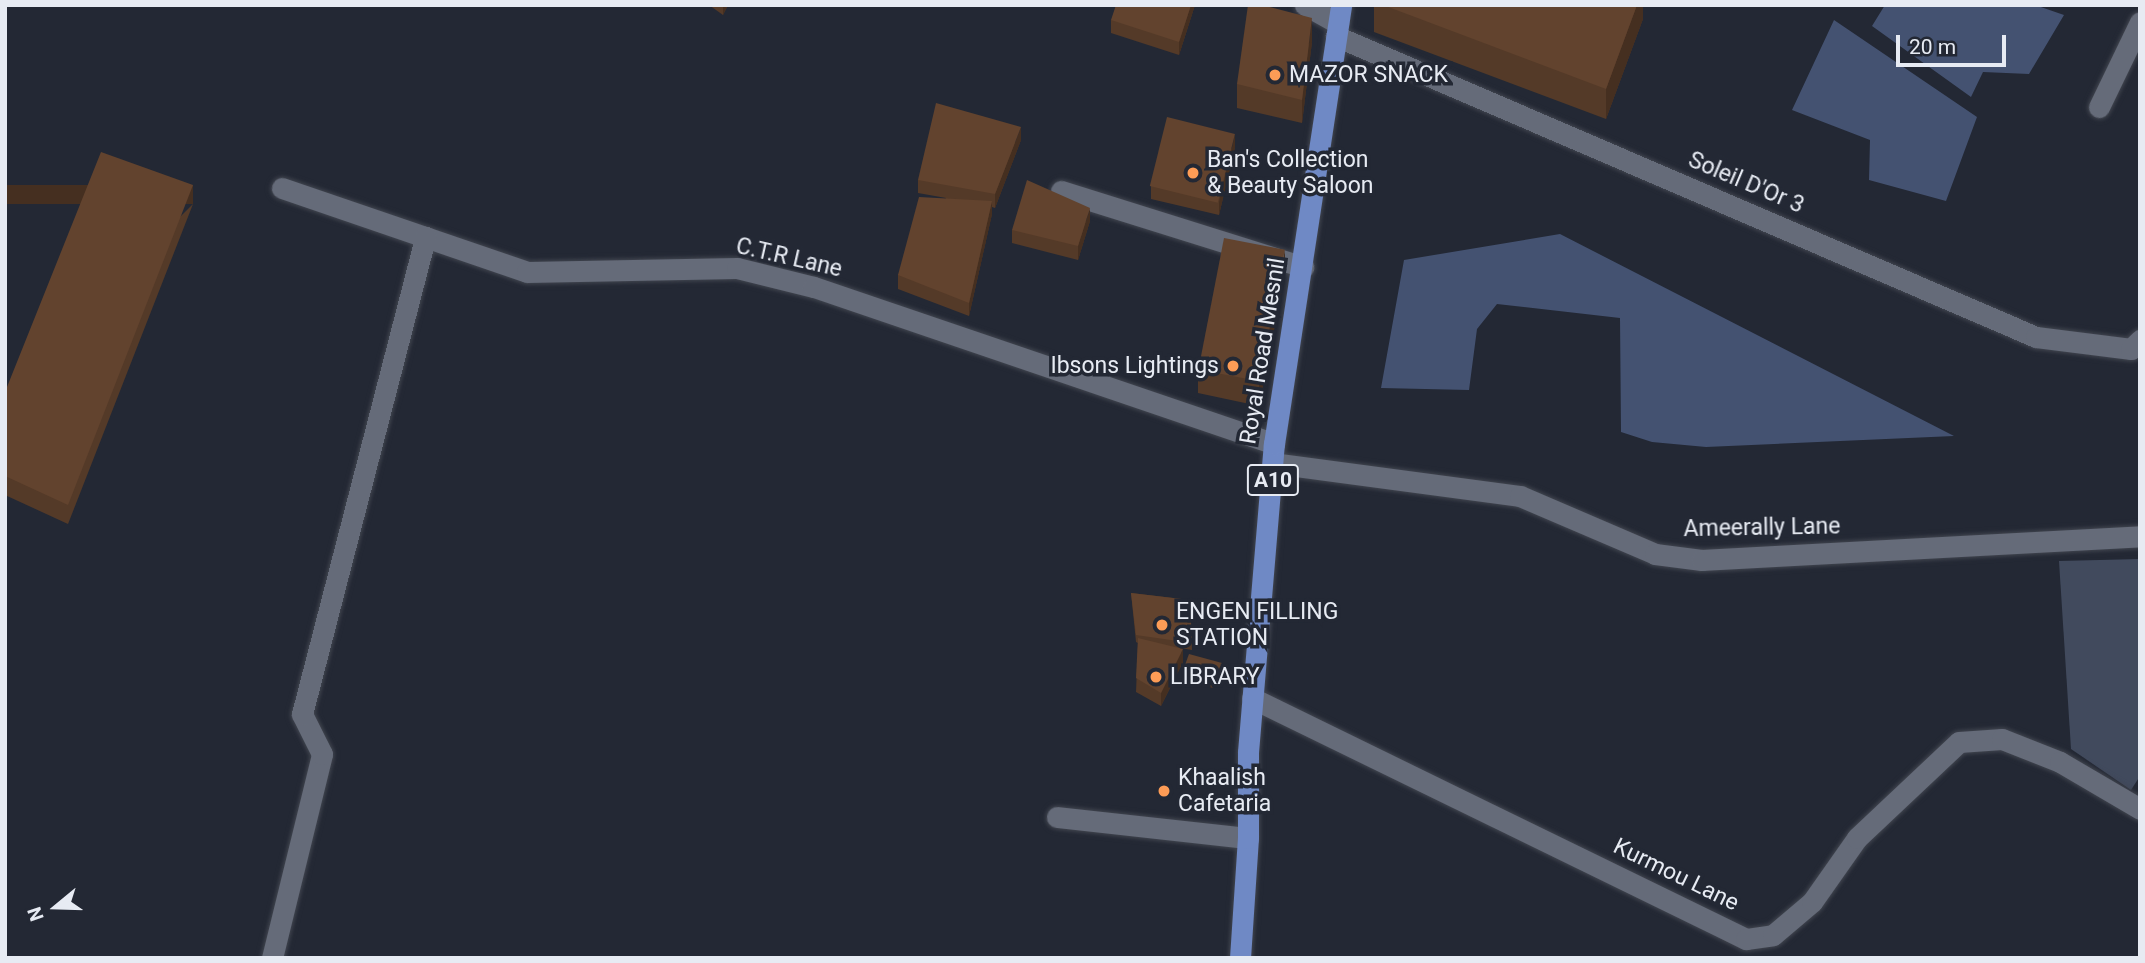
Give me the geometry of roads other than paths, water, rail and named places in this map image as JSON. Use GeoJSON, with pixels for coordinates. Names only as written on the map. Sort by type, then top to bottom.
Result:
{"type":"FeatureCollection","features":[{"type":"Feature","properties":{"kind":"main road","name":"Royal Road Mesnil"},"geometry":{"type":"LineString","coordinates":[[1240,958],[1248,838],[1252,698],[1273,454],[1338,21]]}},
{"type":"Feature","properties":{"kind":"street"},"geometry":{"type":"LineString","coordinates":[[1305,5],[1338,21]]}},
{"type":"Feature","properties":{"kind":"street","name":"Soleil D'Or 3"},"geometry":{"type":"LineString","coordinates":[[1338,21],[2036,337],[2131,349],[2140,340]]}},
{"type":"Feature","properties":{"kind":"street"},"geometry":{"type":"LineString","coordinates":[[2099,107],[2140,22]]}},
{"type":"Feature","properties":{"kind":"street","name":"C.T.R Lane"},"geometry":{"type":"LineString","coordinates":[[282,188],[527,272],[737,268],[814,287],[1273,454]]}},
{"type":"Feature","properties":{"kind":"street"},"geometry":{"type":"LineString","coordinates":[[1061,191],[1303,267]]}},
{"type":"Feature","properties":{"kind":"street"},"geometry":{"type":"LineString","coordinates":[[272,958],[322,754],[302,714],[425,237]]}},
{"type":"Feature","properties":{"kind":"street","name":"Ameerally Lane"},"geometry":{"type":"LineString","coordinates":[[1273,454],[1520,496],[1654,554],[1702,560],[2140,536]]}},
{"type":"Feature","properties":{"kind":"street","name":"Kurmou Lane"},"geometry":{"type":"LineString","coordinates":[[1252,698],[1746,939],[1773,935],[1812,902],[1857,838],[1959,742],[2003,739],[2060,762],[2140,809]]}},
{"type":"Feature","properties":{"kind":"street"},"geometry":{"type":"LineString","coordinates":[[1057,817],[1248,838]]}},
{"type":"Feature","properties":{"kind":"place","name":"MAZOR SNACK"},"geometry":{"type":"Point","coordinates":[1275,75]}},
{"type":"Feature","properties":{"kind":"place","name":"Ban's Collection & Beauty Saloon"},"geometry":{"type":"Point","coordinates":[1193,173]}},
{"type":"Feature","properties":{"kind":"place","name":"Ibsons Lightings"},"geometry":{"type":"Point","coordinates":[1233,366]}},
{"type":"Feature","properties":{"kind":"place","name":"ENGEN FILLING STATION"},"geometry":{"type":"Point","coordinates":[1162,625]}},
{"type":"Feature","properties":{"kind":"place","name":"LIBRARY"},"geometry":{"type":"Point","coordinates":[1156,677]}},
{"type":"Feature","properties":{"kind":"place","name":"Khaalish Cafetaria"},"geometry":{"type":"Point","coordinates":[1164,791]}}]}
